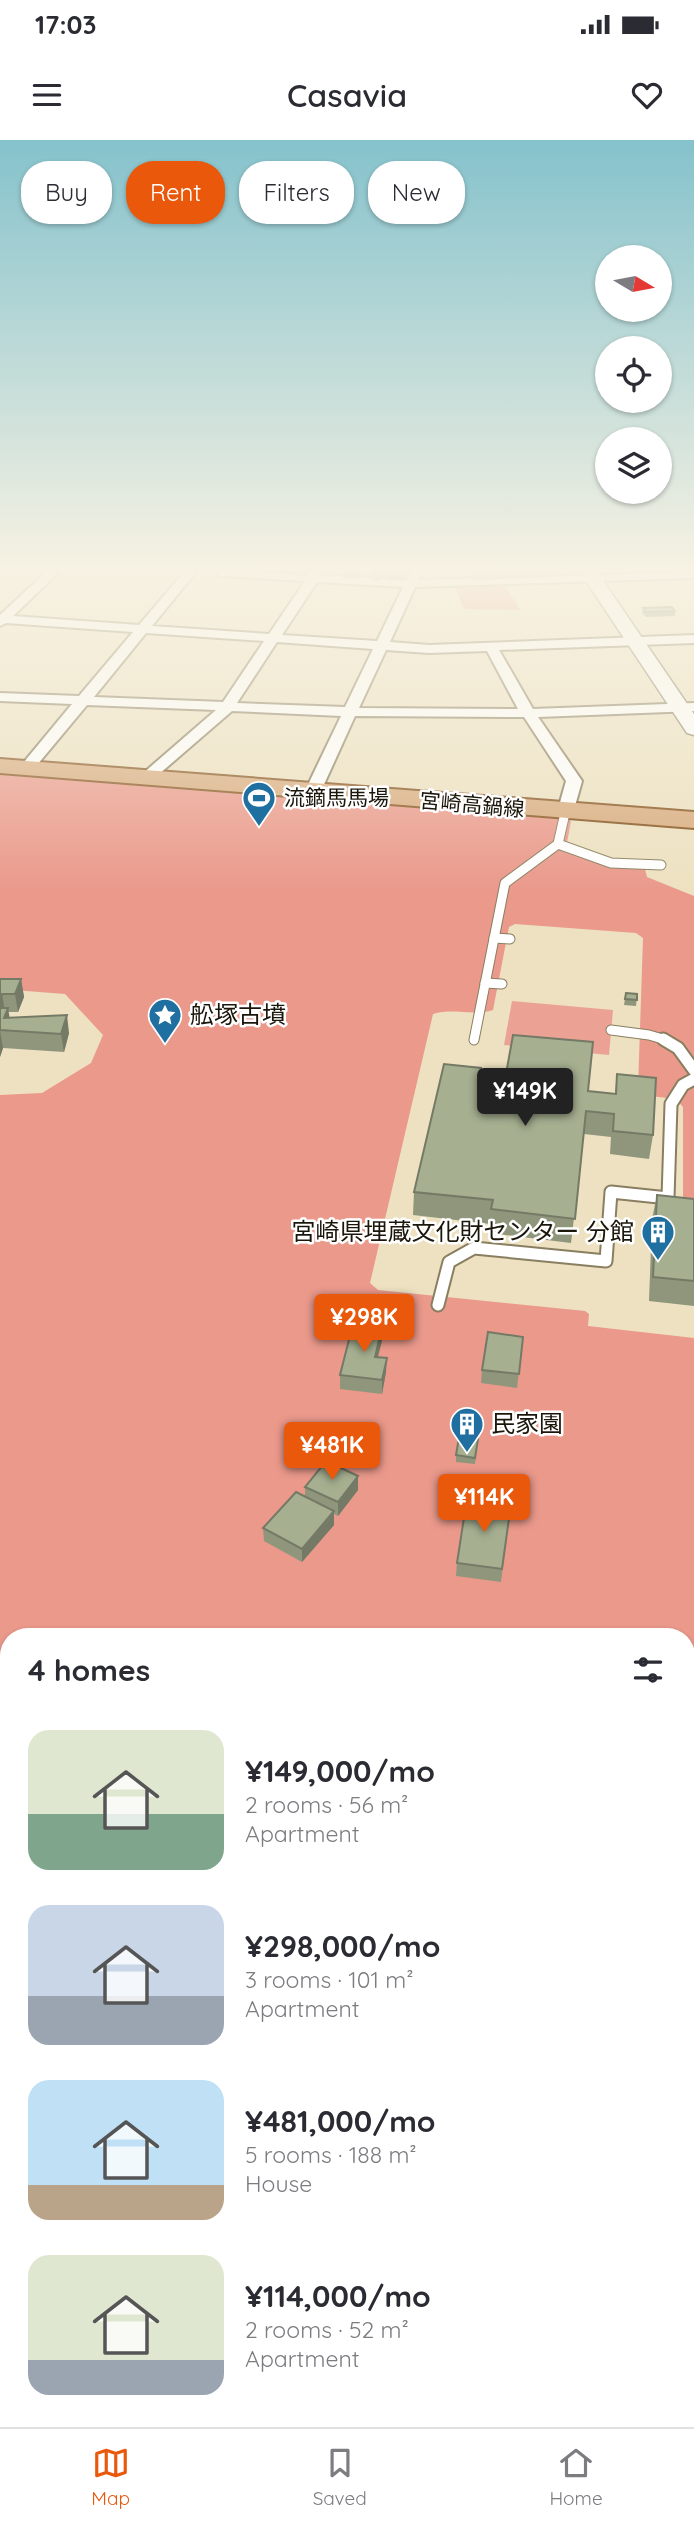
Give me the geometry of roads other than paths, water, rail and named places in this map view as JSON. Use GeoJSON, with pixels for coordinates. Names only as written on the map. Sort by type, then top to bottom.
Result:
{"type":"FeatureCollection","features":[{"type":"Feature","properties":{"kind":"main road"},"geometry":{"type":"LineString","coordinates":[[670,679],[689,706],[694,729]]}},
{"type":"Feature","properties":{"kind":"main road","name":"宮崎高鍋線"},"geometry":{"type":"LineString","coordinates":[[0,766],[565,813],[694,820]]}},
{"type":"Feature","properties":{"kind":"street"},"geometry":{"type":"LineString","coordinates":[[27,768],[103,679]]}},
{"type":"Feature","properties":{"kind":"street"},"geometry":{"type":"LineString","coordinates":[[146,778],[226,709],[247,679]]}},
{"type":"Feature","properties":{"kind":"street"},"geometry":{"type":"LineString","coordinates":[[313,791],[367,679]]}},
{"type":"Feature","properties":{"kind":"street"},"geometry":{"type":"LineString","coordinates":[[509,679],[528,713],[574,781],[565,813]]}},
{"type":"Feature","properties":{"kind":"street"},"geometry":{"type":"LineString","coordinates":[[0,697],[226,709],[351,712],[528,713],[689,706]]}},
{"type":"Feature","properties":{"kind":"lane"},"geometry":{"type":"LineString","coordinates":[[474,1040],[505,883],[558,844],[565,813]]}},
{"type":"Feature","properties":{"kind":"lane"},"geometry":{"type":"LineString","coordinates":[[558,844],[611,863],[661,865]]}},
{"type":"Feature","properties":{"kind":"lane"},"geometry":{"type":"LineString","coordinates":[[494,938],[510,939]]}},
{"type":"Feature","properties":{"kind":"lane"},"geometry":{"type":"LineString","coordinates":[[485,983],[502,984]]}},
{"type":"Feature","properties":{"kind":"lane"},"geometry":{"type":"LineString","coordinates":[[611,1030],[659,1035],[677,1045],[694,1070]]}},
{"type":"Feature","properties":{"kind":"lane"},"geometry":{"type":"LineString","coordinates":[[438,1305],[446,1263],[457,1252],[474,1248],[606,1261],[611,1192],[668,1198],[671,1104],[683,1085],[694,1079]]}},
{"type":"Feature","properties":{"kind":"place","name":"流鏑馬馬場"},"geometry":{"type":"Point","coordinates":[259,828]}},
{"type":"Feature","properties":{"kind":"place","name":"舩塚古墳"},"geometry":{"type":"Point","coordinates":[165,1045]}},
{"type":"Feature","properties":{"kind":"place","name":"宮崎県埋蔵文化財センター 分館"},"geometry":{"type":"Point","coordinates":[658,1262]}},
{"type":"Feature","properties":{"kind":"place","name":"民家園"},"geometry":{"type":"Point","coordinates":[467,1454]}}]}
